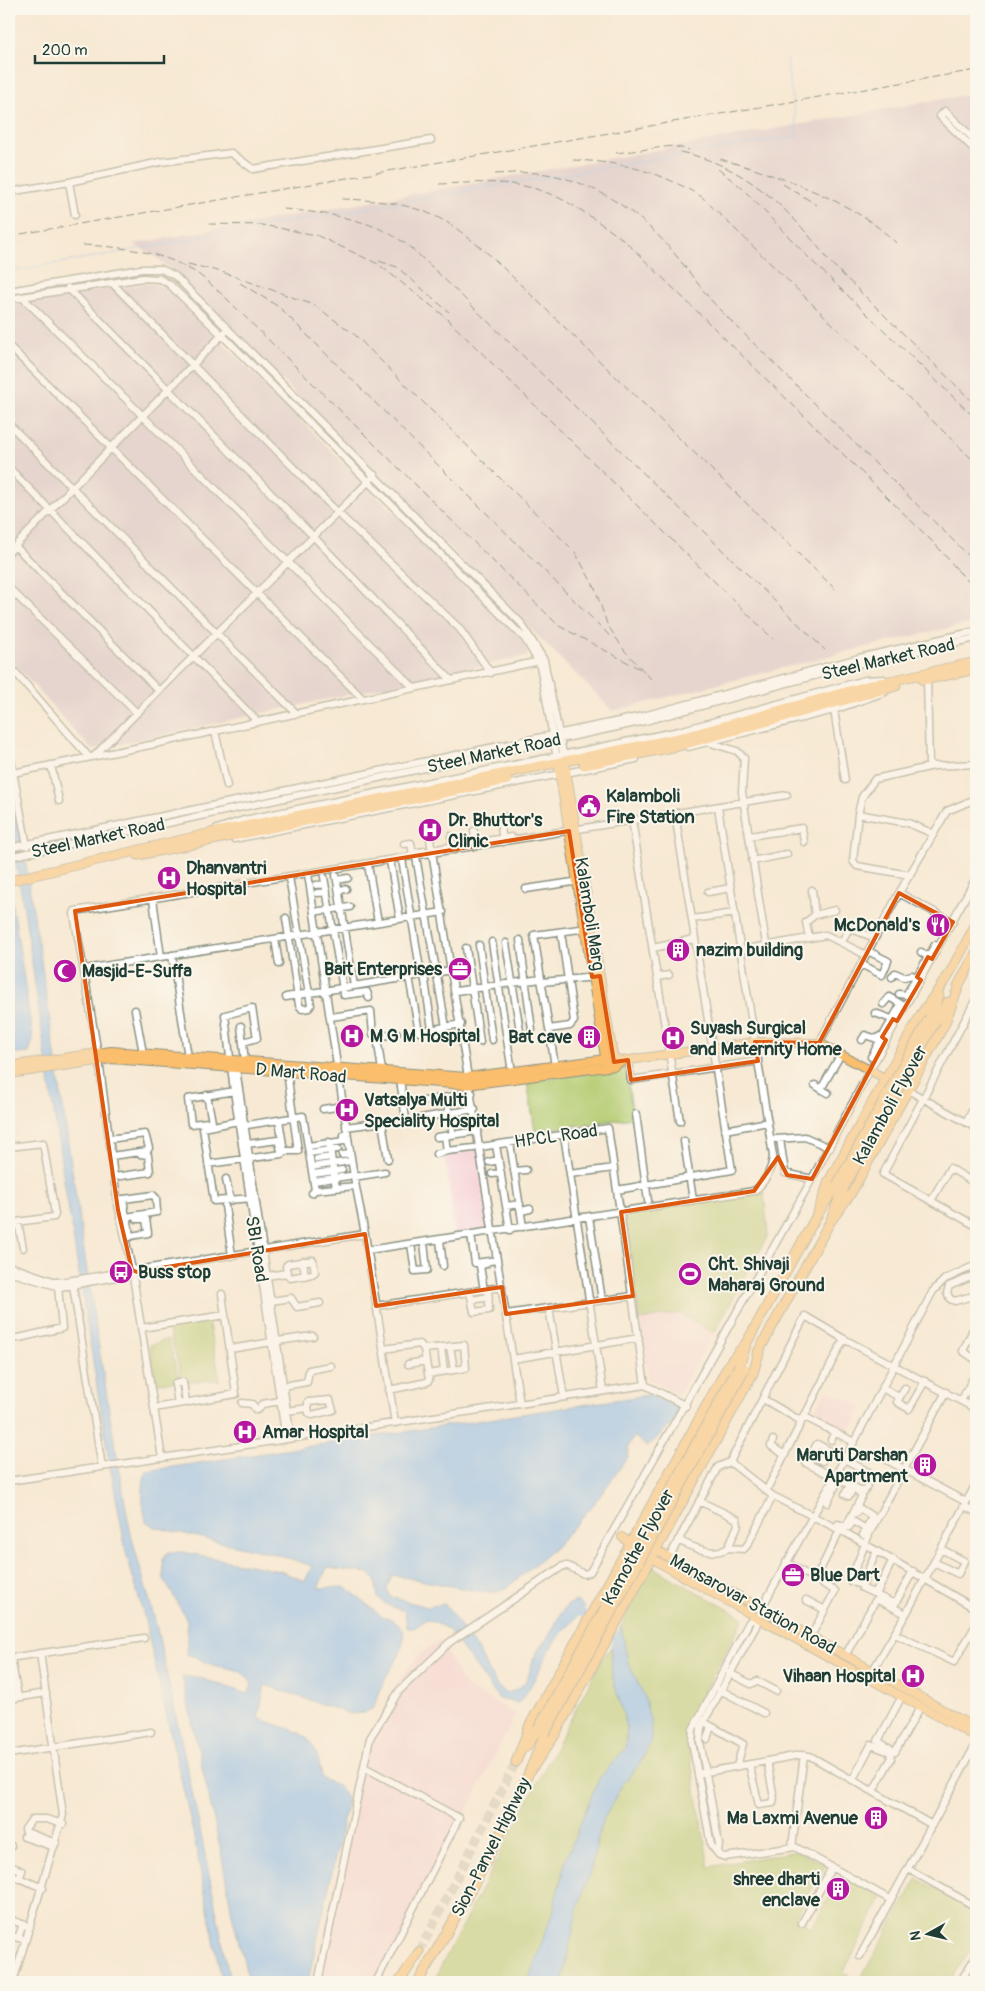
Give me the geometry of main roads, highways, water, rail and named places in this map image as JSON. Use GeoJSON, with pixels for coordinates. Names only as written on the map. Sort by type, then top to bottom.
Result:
{"type":"FeatureCollection","features":[{"type":"Feature","properties":{"kind":"highway"},"geometry":{"type":"LineString","coordinates":[[903,681],[976,662]]}},
{"type":"Feature","properties":{"kind":"highway"},"geometry":{"type":"LineString","coordinates":[[9,881],[211,836],[562,766],[688,736],[866,686],[927,679],[976,669]]}},
{"type":"Feature","properties":{"kind":"highway"},"geometry":{"type":"LineString","coordinates":[[9,886],[38,876]]}},
{"type":"Feature","properties":{"kind":"highway"},"geometry":{"type":"LineString","coordinates":[[631,1541],[731,1361],[747,1342],[817,1215],[830,1181],[886,1078],[922,1013],[948,976],[976,924]]}},
{"type":"Feature","properties":{"kind":"highway"},"geometry":{"type":"LineString","coordinates":[[933,1019],[960,982],[976,953]]}},
{"type":"Feature","properties":{"kind":"highway"},"geometry":{"type":"LineString","coordinates":[[933,1019],[948,976]]}},
{"type":"Feature","properties":{"kind":"highway"},"geometry":{"type":"LineString","coordinates":[[531,1770],[553,1738],[752,1373],[760,1350],[830,1222],[851,1193],[944,1024],[960,982]]}},
{"type":"Feature","properties":{"kind":"highway","name":"Kalamboli Flyover"},"geometry":{"type":"LineString","coordinates":[[840,1187],[933,1019]]}},
{"type":"Feature","properties":{"kind":"highway"},"geometry":{"type":"LineString","coordinates":[[817,1215],[840,1187]]}},
{"type":"Feature","properties":{"kind":"highway"},"geometry":{"type":"LineString","coordinates":[[830,1222],[840,1187]]}},
{"type":"Feature","properties":{"kind":"highway"},"geometry":{"type":"LineString","coordinates":[[742,1367],[747,1342]]}},
{"type":"Feature","properties":{"kind":"highway"},"geometry":{"type":"LineString","coordinates":[[742,1367],[760,1350]]}},
{"type":"Feature","properties":{"kind":"highway","name":"Kamothe Flyover"},"geometry":{"type":"LineString","coordinates":[[542,1731],[742,1367]]}},
{"type":"Feature","properties":{"kind":"highway","name":"Sion-Panvel Highway"},"geometry":{"type":"LineString","coordinates":[[542,1731],[516,1762],[530,1725],[631,1541]]}},
{"type":"Feature","properties":{"kind":"highway","name":"Sion-Panvel Highway"},"geometry":{"type":"LineString","coordinates":[[432,1959],[482,1871],[531,1770],[542,1731]]}},
{"type":"Feature","properties":{"kind":"highway"},"geometry":{"type":"LineString","coordinates":[[399,1982],[419,1952],[406,1982]]}},
{"type":"Feature","properties":{"kind":"highway"},"geometry":{"type":"LineString","coordinates":[[418,1982],[432,1959]]}},
{"type":"Feature","properties":{"kind":"highway"},"geometry":{"type":"LineString","coordinates":[[424,1982],[432,1959]]}},
{"type":"Feature","properties":{"kind":"main road","name":"Kalamboli Marg"},"geometry":{"type":"LineString","coordinates":[[562,766],[610,1062]]}},
{"type":"Feature","properties":{"kind":"main road","name":"D Mart Road"},"geometry":{"type":"LineString","coordinates":[[98,1056],[126,1060],[233,1064],[246,1061],[400,1080],[471,1085],[526,1074],[755,1042],[819,1043],[908,1090]]}},
{"type":"Feature","properties":{"kind":"main road","name":"D Mart Road"},"geometry":{"type":"LineString","coordinates":[[9,1074],[62,1061],[143,1053],[188,1056],[287,1072],[382,1071],[471,1085],[512,1072],[526,1074],[555,1066],[610,1062]]}},
{"type":"Feature","properties":{"kind":"main road","name":"D Mart Road"},"geometry":{"type":"LineString","coordinates":[[9,1066],[42,1065]]}},
{"type":"Feature","properties":{"kind":"main road","name":"Mansarovar Station Road"},"geometry":{"type":"LineString","coordinates":[[622,1537],[759,1612],[811,1636],[976,1728]]}},
{"type":"Feature","properties":{"kind":"main road","name":"Mansarovar Station Road"},"geometry":{"type":"LineString","coordinates":[[652,1554],[669,1558],[759,1612],[817,1652],[976,1737]]}},
{"type":"Feature","properties":{"kind":"water"},"geometry":{"type":"Polygon","coordinates":[[[9,765],[40,952],[96,1327],[127,1514],[133,1543],[157,1629],[195,1805],[230,1982],[222,1982],[193,1832],[143,1612],[127,1556],[108,1455],[64,1181],[24,909],[9,824],[9,765]]]}},
{"type":"Feature","properties":{"kind":"water"},"geometry":{"type":"Polygon","coordinates":[[[9,898],[12,899],[13,909],[11,912],[14,913],[33,1039],[29,1053],[9,1053],[9,898]]]}},
{"type":"Feature","properties":{"kind":"water"},"geometry":{"type":"Polygon","coordinates":[[[648,1395],[656,1396],[678,1408],[674,1422],[647,1447],[634,1436],[628,1447],[628,1457],[594,1504],[556,1547],[509,1586],[497,1592],[483,1592],[392,1575],[387,1589],[391,1597],[427,1607],[445,1604],[480,1654],[497,1686],[507,1693],[515,1690],[525,1682],[537,1652],[566,1607],[576,1601],[584,1607],[554,1643],[532,1684],[518,1703],[499,1699],[448,1629],[427,1619],[414,1628],[407,1628],[405,1611],[389,1606],[378,1598],[375,1580],[369,1573],[327,1568],[318,1588],[344,1587],[351,1591],[382,1617],[393,1620],[403,1629],[404,1638],[399,1656],[387,1675],[373,1708],[364,1713],[351,1714],[265,1685],[258,1718],[294,1731],[309,1741],[315,1749],[322,1778],[341,1788],[345,1795],[346,1808],[308,1982],[249,1982],[233,1919],[221,1852],[182,1677],[197,1677],[248,1694],[252,1684],[239,1671],[216,1666],[194,1656],[187,1655],[187,1620],[164,1579],[163,1558],[169,1552],[183,1552],[280,1571],[305,1581],[312,1566],[282,1556],[154,1527],[146,1521],[144,1508],[143,1490],[146,1471],[648,1395]]]}},
{"type":"Feature","properties":{"kind":"water"},"geometry":{"type":"Polygon","coordinates":[[[621,1626],[628,1662],[644,1696],[651,1723],[651,1742],[640,1763],[622,1785],[601,1824],[591,1868],[577,1911],[562,1982],[528,1982],[553,1911],[566,1859],[588,1805],[599,1779],[625,1748],[627,1728],[612,1675],[611,1647],[621,1626]]]}},
{"type":"Feature","properties":{"kind":"waterway"},"geometry":{"type":"LineString","coordinates":[[9,272],[488,187],[798,136],[786,59]]}},
{"type":"Feature","properties":{"kind":"waterway"},"geometry":{"type":"LineString","coordinates":[[573,1613],[581,1612],[616,1638],[617,1647]]}},
{"type":"Feature","properties":{"kind":"tunnel"},"geometry":{"type":"LineString","coordinates":[[419,1952],[516,1762]]}},
{"type":"Feature","properties":{"kind":"railway"},"geometry":{"type":"LineString","coordinates":[[9,236],[976,70]]}},
{"type":"Feature","properties":{"kind":"railway"},"geometry":{"type":"LineString","coordinates":[[616,153],[673,146],[689,150]]}},
{"type":"Feature","properties":{"kind":"railway"},"geometry":{"type":"LineString","coordinates":[[680,152],[703,158],[725,167],[745,178],[782,207],[829,261],[976,405]]}},
{"type":"Feature","properties":{"kind":"railway"},"geometry":{"type":"LineString","coordinates":[[720,159],[766,173],[814,191],[859,214],[896,243]]}},
{"type":"Feature","properties":{"kind":"railway"},"geometry":{"type":"LineString","coordinates":[[573,160],[608,163],[655,174],[702,197],[976,463]]}},
{"type":"Feature","properties":{"kind":"railway"},"geometry":{"type":"LineString","coordinates":[[718,169],[742,188],[812,261],[976,419]]}},
{"type":"Feature","properties":{"kind":"railway"},"geometry":{"type":"LineString","coordinates":[[495,174],[538,173],[568,179],[600,192],[643,221],[681,261],[720,310],[976,563]]}},
{"type":"Feature","properties":{"kind":"railway"},"geometry":{"type":"LineString","coordinates":[[439,184],[504,183],[529,187],[564,200],[624,240],[935,544],[962,575]]}},
{"type":"Feature","properties":{"kind":"railway"},"geometry":{"type":"LineString","coordinates":[[783,184],[817,205]]}},
{"type":"Feature","properties":{"kind":"railway"},"geometry":{"type":"LineString","coordinates":[[342,199],[385,202],[413,208],[439,218],[466,236],[491,256],[835,589]]}},
{"type":"Feature","properties":{"kind":"railway"},"geometry":{"type":"LineString","coordinates":[[284,209],[315,212],[361,222],[390,234],[411,248],[825,650]]}},
{"type":"Feature","properties":{"kind":"railway"},"geometry":{"type":"LineString","coordinates":[[209,224],[262,225],[316,235],[378,264],[443,315],[773,639]]}},
{"type":"Feature","properties":{"kind":"railway"},"geometry":{"type":"LineString","coordinates":[[83,245],[128,249],[157,255],[185,266],[202,277],[227,299],[559,626],[644,671]]}},
{"type":"Feature","properties":{"kind":"railway"},"geometry":{"type":"LineString","coordinates":[[379,261],[397,267],[449,312]]}},
{"type":"Feature","properties":{"kind":"railway"},"geometry":{"type":"LineString","coordinates":[[188,264],[222,272],[314,305],[354,334],[575,552],[595,588],[607,624],[624,650],[651,679]]}},
{"type":"Feature","properties":{"kind":"railway"},"geometry":{"type":"LineString","coordinates":[[240,283],[279,307],[610,636]]}},
{"type":"Feature","properties":{"kind":"railway"},"geometry":{"type":"LineString","coordinates":[[957,570],[975,588]]}},
{"type":"Feature","properties":{"kind":"place","name":"Kalamboli Fire Station"},"geometry":{"type":"Point","coordinates":[589,806]}},
{"type":"Feature","properties":{"kind":"place","name":"Dr. Bhuttor's Clinic"},"geometry":{"type":"Point","coordinates":[430,830]}},
{"type":"Feature","properties":{"kind":"place","name":"Dhanvantri Hospital"},"geometry":{"type":"Point","coordinates":[169,878]}},
{"type":"Feature","properties":{"kind":"place","name":"McDonald's"},"geometry":{"type":"Point","coordinates":[938,925]}},
{"type":"Feature","properties":{"kind":"place","name":"nazim building"},"geometry":{"type":"Point","coordinates":[678,950]}},
{"type":"Feature","properties":{"kind":"place","name":"Bait Enterprises"},"geometry":{"type":"Point","coordinates":[460,969]}},
{"type":"Feature","properties":{"kind":"place","name":"Masjid-E-Suffa"},"geometry":{"type":"Point","coordinates":[65,971]}},
{"type":"Feature","properties":{"kind":"place","name":"M G M Hospital"},"geometry":{"type":"Point","coordinates":[352,1036]}},
{"type":"Feature","properties":{"kind":"place","name":"Bat cave"},"geometry":{"type":"Point","coordinates":[589,1037]}},
{"type":"Feature","properties":{"kind":"place","name":"Suyash Surgical and Maternity Home"},"geometry":{"type":"Point","coordinates":[673,1038]}},
{"type":"Feature","properties":{"kind":"place","name":"Vatsalya Multi Speciality Hospital"},"geometry":{"type":"Point","coordinates":[347,1110]}},
{"type":"Feature","properties":{"kind":"place","name":"Buss stop"},"geometry":{"type":"Point","coordinates":[121,1272]}},
{"type":"Feature","properties":{"kind":"place","name":"Cht. Shivaji Maharaj Ground"},"geometry":{"type":"Point","coordinates":[690,1274]}},
{"type":"Feature","properties":{"kind":"place","name":"Amar Hospital"},"geometry":{"type":"Point","coordinates":[245,1432]}},
{"type":"Feature","properties":{"kind":"place","name":"Maruti Darshan Apartment"},"geometry":{"type":"Point","coordinates":[925,1465]}},
{"type":"Feature","properties":{"kind":"place","name":"Blue Dart"},"geometry":{"type":"Point","coordinates":[793,1575]}},
{"type":"Feature","properties":{"kind":"place","name":"Vihaan Hospital"},"geometry":{"type":"Point","coordinates":[913,1676]}},
{"type":"Feature","properties":{"kind":"place","name":"Ma Laxmi Avenue"},"geometry":{"type":"Point","coordinates":[876,1818]}},
{"type":"Feature","properties":{"kind":"place","name":"shree dharti enclave"},"geometry":{"type":"Point","coordinates":[838,1889]}}]}
